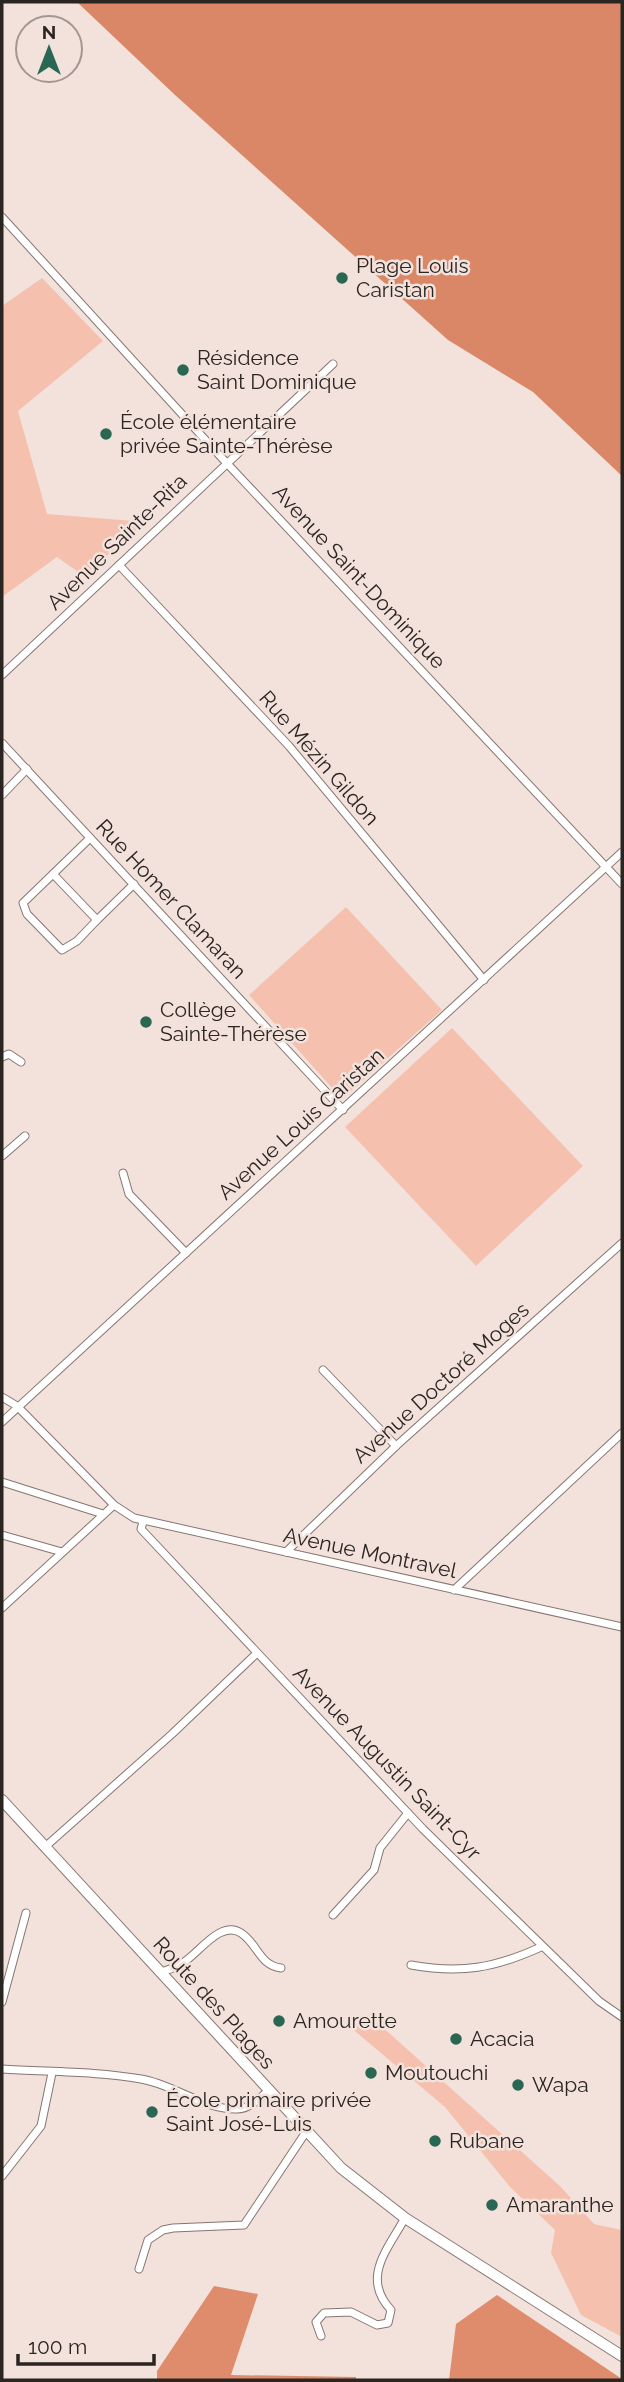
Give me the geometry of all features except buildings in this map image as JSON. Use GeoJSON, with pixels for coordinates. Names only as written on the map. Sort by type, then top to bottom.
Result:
{"type":"FeatureCollection","features":[{"type":"Feature","properties":{"kind":"street","name":"Avenue Saint-Dominique"},"geometry":{"type":"LineString","coordinates":[[2,217],[226,462],[622,884]]}},
{"type":"Feature","properties":{"kind":"street","name":"Avenue Sainte-Rita"},"geometry":{"type":"LineString","coordinates":[[2,675],[333,364]]}},
{"type":"Feature","properties":{"kind":"street","name":"Rue Mézin Gildon"},"geometry":{"type":"LineString","coordinates":[[119,565],[289,746],[484,980]]}},
{"type":"Feature","properties":{"kind":"street","name":"Rue Homer Clamaran"},"geometry":{"type":"LineString","coordinates":[[2,743],[343,1110]]}},
{"type":"Feature","properties":{"kind":"street"},"geometry":{"type":"LineString","coordinates":[[2,795],[27,769]]}},
{"type":"Feature","properties":{"kind":"street"},"geometry":{"type":"LineString","coordinates":[[90,838],[23,903],[27,914],[62,950],[77,941],[134,884]]}},
{"type":"Feature","properties":{"kind":"street","name":"Avenue Louis Caristan"},"geometry":{"type":"LineString","coordinates":[[2,1422],[622,852]]}},
{"type":"Feature","properties":{"kind":"street"},"geometry":{"type":"LineString","coordinates":[[53,874],[97,920]]}},
{"type":"Feature","properties":{"kind":"street"},"geometry":{"type":"LineString","coordinates":[[2,1057],[9,1054],[21,1062]]}},
{"type":"Feature","properties":{"kind":"street"},"geometry":{"type":"LineString","coordinates":[[2,1156],[25,1136]]}},
{"type":"Feature","properties":{"kind":"street"},"geometry":{"type":"LineString","coordinates":[[123,1173],[129,1194],[186,1253]]}},
{"type":"Feature","properties":{"kind":"street","name":"Avenue Doctoré Moges"},"geometry":{"type":"LineString","coordinates":[[286,1552],[396,1446],[622,1242]]}},
{"type":"Feature","properties":{"kind":"street"},"geometry":{"type":"LineString","coordinates":[[323,1370],[396,1446]]}},
{"type":"Feature","properties":{"kind":"street","name":"Avenue Montravel"},"geometry":{"type":"LineString","coordinates":[[2,1397],[17,1406],[114,1505],[143,1522],[618,1626]]}},
{"type":"Feature","properties":{"kind":"street"},"geometry":{"type":"LineString","coordinates":[[454,1590],[622,1433]]}},
{"type":"Feature","properties":{"kind":"street"},"geometry":{"type":"LineString","coordinates":[[2,1482],[103,1514]]}},
{"type":"Feature","properties":{"kind":"street"},"geometry":{"type":"LineString","coordinates":[[2,1608],[114,1505]]}},
{"type":"Feature","properties":{"kind":"street","name":"Avenue Augustin Saint-Cyr"},"geometry":{"type":"LineString","coordinates":[[143,1522],[141,1529],[408,1813],[541,1947],[599,2001],[622,2017]]}},
{"type":"Feature","properties":{"kind":"street"},"geometry":{"type":"LineString","coordinates":[[2,1535],[62,1552]]}},
{"type":"Feature","properties":{"kind":"street"},"geometry":{"type":"LineString","coordinates":[[618,1626],[622,1618]]}},
{"type":"Feature","properties":{"kind":"street"},"geometry":{"type":"LineString","coordinates":[[45,1847],[172,1734],[257,1653]]}},
{"type":"Feature","properties":{"kind":"street","name":"Route des Plages"},"geometry":{"type":"LineString","coordinates":[[2,1800],[341,2168],[405,2218],[622,2357]]}},
{"type":"Feature","properties":{"kind":"street"},"geometry":{"type":"LineString","coordinates":[[333,1915],[374,1870],[380,1848],[408,1813]]}},
{"type":"Feature","properties":{"kind":"street"},"geometry":{"type":"LineString","coordinates":[[2,2002],[26,1913]]}},
{"type":"Feature","properties":{"kind":"street"},"geometry":{"type":"LineString","coordinates":[[161,1972],[182,1964],[209,1940],[228,1930],[237,1930],[248,1938],[267,1964],[281,1968]]}},
{"type":"Feature","properties":{"kind":"street"},"geometry":{"type":"LineString","coordinates":[[411,1965],[461,1971],[491,1966],[541,1947]]}},
{"type":"Feature","properties":{"kind":"street"},"geometry":{"type":"LineString","coordinates":[[2,2069],[139,2078],[170,2086],[221,2109],[240,2109],[254,2103],[268,2091]]}},
{"type":"Feature","properties":{"kind":"street"},"geometry":{"type":"LineString","coordinates":[[2,2176],[41,2126],[52,2073]]}},
{"type":"Feature","properties":{"kind":"street"},"geometry":{"type":"LineString","coordinates":[[139,2269],[148,2240],[163,2230],[244,2225],[306,2132]]}},
{"type":"Feature","properties":{"kind":"street"},"geometry":{"type":"LineString","coordinates":[[321,2336],[316,2322],[324,2313],[351,2312],[373,2323],[388,2323],[391,2310],[380,2300],[376,2283],[377,2272],[405,2218]]}},
{"type":"Feature","properties":{"kind":"shaded area"},"geometry":{"type":"Polygon","coordinates":[[[77,2],[622,2],[622,476],[533,392],[448,340],[175,95],[77,2]]]}},
{"type":"Feature","properties":{"kind":"shaded area"},"geometry":{"type":"Polygon","coordinates":[[[42,278],[103,341],[18,411],[47,514],[146,522],[84,576],[57,557],[2,597],[2,306],[42,278]]]}},
{"type":"Feature","properties":{"kind":"shaded area"},"geometry":{"type":"Polygon","coordinates":[[[346,907],[442,1010],[342,1099],[249,995],[346,907]]]}},
{"type":"Feature","properties":{"kind":"shaded area"},"geometry":{"type":"Polygon","coordinates":[[[452,1028],[583,1166],[476,1266],[345,1127],[452,1028]]]}},
{"type":"Feature","properties":{"kind":"shaded area"},"geometry":{"type":"Polygon","coordinates":[[[369,2015],[561,2187],[594,2224],[622,2230],[622,2337],[581,2315],[551,2253],[555,2230],[510,2187],[445,2107],[350,2027],[369,2015]]]}},
{"type":"Feature","properties":{"kind":"shaded area"},"geometry":{"type":"Polygon","coordinates":[[[214,2286],[258,2294],[231,2375],[356,2377],[356,2380],[157,2380],[157,2371],[214,2286]]]}},
{"type":"Feature","properties":{"kind":"shaded area"},"geometry":{"type":"Polygon","coordinates":[[[497,2295],[622,2380],[449,2380],[456,2324],[497,2295]]]}},
{"type":"Feature","properties":{"kind":"place","name":"Plage Louis Caristan"},"geometry":{"type":"Point","coordinates":[342,278]}},
{"type":"Feature","properties":{"kind":"place","name":"Résidence Saint Dominique"},"geometry":{"type":"Point","coordinates":[183,370]}},
{"type":"Feature","properties":{"kind":"place","name":"École élémentaire privée Sainte-Thérèse"},"geometry":{"type":"Point","coordinates":[106,434]}},
{"type":"Feature","properties":{"kind":"place","name":"Collège Sainte-Thérèse"},"geometry":{"type":"Point","coordinates":[146,1022]}},
{"type":"Feature","properties":{"kind":"place","name":"Amourette"},"geometry":{"type":"Point","coordinates":[279,2021]}},
{"type":"Feature","properties":{"kind":"place","name":"Acacia"},"geometry":{"type":"Point","coordinates":[456,2039]}},
{"type":"Feature","properties":{"kind":"place","name":"Moutouchi"},"geometry":{"type":"Point","coordinates":[371,2073]}},
{"type":"Feature","properties":{"kind":"place","name":"Wapa"},"geometry":{"type":"Point","coordinates":[518,2085]}},
{"type":"Feature","properties":{"kind":"place","name":"École primaire privée Saint José-Luis"},"geometry":{"type":"Point","coordinates":[152,2112]}},
{"type":"Feature","properties":{"kind":"place","name":"Rubane"},"geometry":{"type":"Point","coordinates":[435,2141]}},
{"type":"Feature","properties":{"kind":"place","name":"Amaranthe"},"geometry":{"type":"Point","coordinates":[492,2205]}}]}
